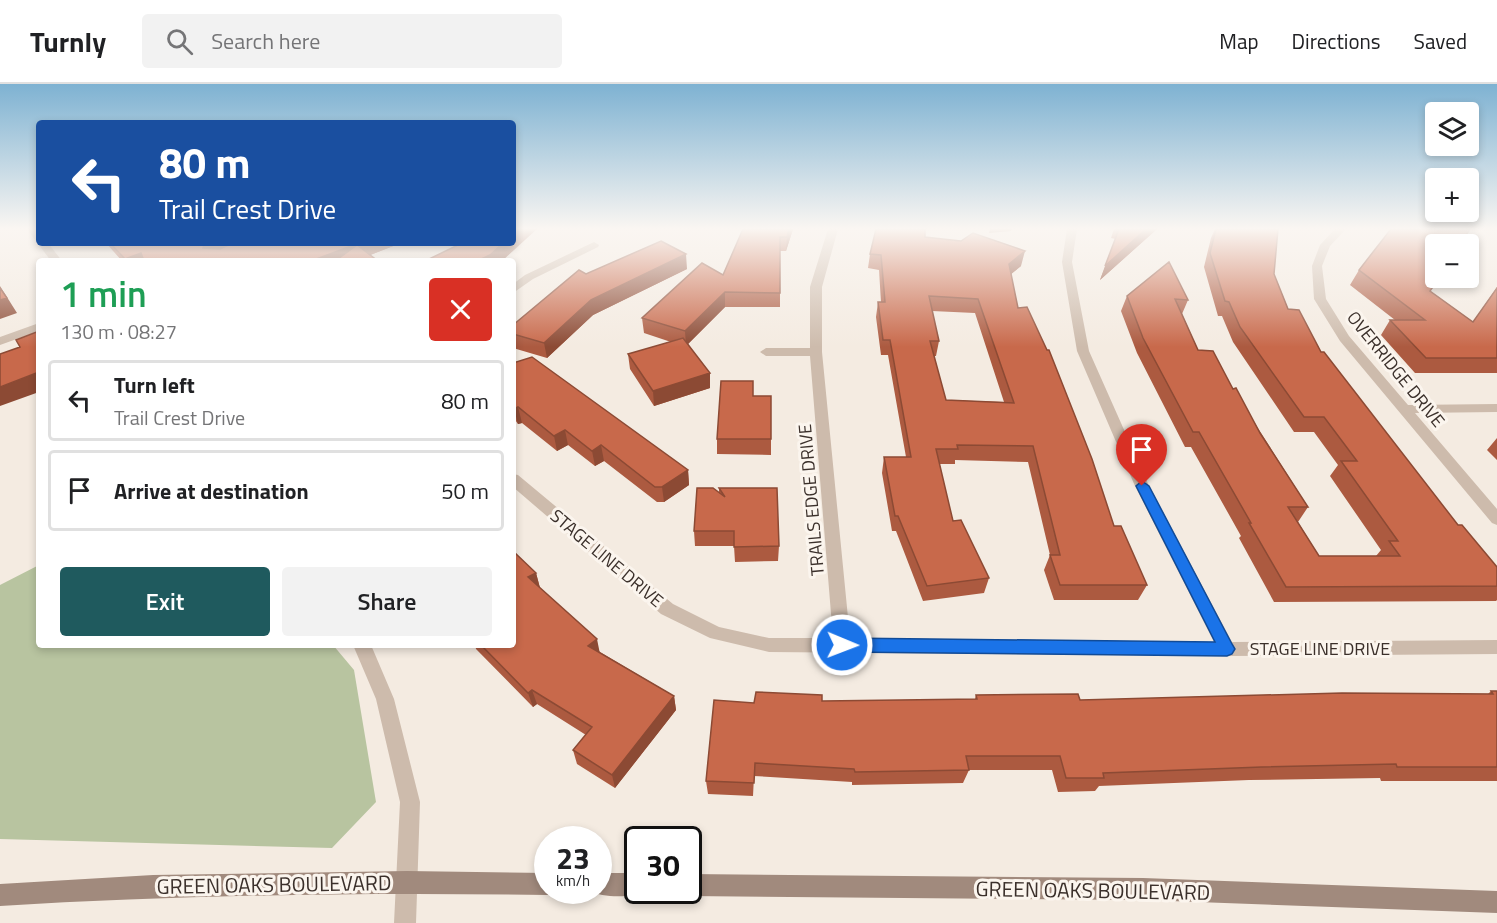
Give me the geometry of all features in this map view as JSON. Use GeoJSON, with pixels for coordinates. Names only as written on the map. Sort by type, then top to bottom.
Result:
{"type":"FeatureCollection","features":[{"type":"Feature","properties":{"kind":"main road","name":"GREEN OAKS BOULEVARD"},"geometry":{"type":"LineString","coordinates":[[0,895],[153,886],[407,882],[534,884]]}},
{"type":"Feature","properties":{"kind":"main road","name":"GREEN OAKS BOULEVARD"},"geometry":{"type":"LineString","coordinates":[[702,885],[1143,889],[1497,902]]}},
{"type":"Feature","properties":{"kind":"street"},"geometry":{"type":"LineString","coordinates":[[516,288],[529,277],[547,268]]}},
{"type":"Feature","properties":{"kind":"street","name":"TRAILS EDGE DRIVE"},"geometry":{"type":"LineString","coordinates":[[822,268],[816,287],[816,352],[842,645]]}},
{"type":"Feature","properties":{"kind":"street"},"geometry":{"type":"LineString","coordinates":[[1068,268],[1083,351],[1142,486],[1227,649]]}},
{"type":"Feature","properties":{"kind":"street","name":"OVERRIDGE DRIVE"},"geometry":{"type":"LineString","coordinates":[[1317,268],[1320,299],[1344,338],[1497,519]]}},
{"type":"Feature","properties":{"kind":"street"},"geometry":{"type":"LineString","coordinates":[[0,341],[36,328]]}},
{"type":"Feature","properties":{"kind":"street"},"geometry":{"type":"LineString","coordinates":[[766,352],[816,352]]}},
{"type":"Feature","properties":{"kind":"street"},"geometry":{"type":"LineString","coordinates":[[1403,409],[1497,408]]}},
{"type":"Feature","properties":{"kind":"street","name":"STAGE LINE DRIVE"},"geometry":{"type":"LineString","coordinates":[[516,481],[667,609],[716,633],[769,645],[1227,649],[1497,647]]}},
{"type":"Feature","properties":{"kind":"street"},"geometry":{"type":"LineString","coordinates":[[363,648],[385,699],[410,802],[405,923]]}},
{"type":"Feature","properties":{"kind":"green space"},"geometry":{"type":"Polygon","coordinates":[[[36,567],[36,648],[336,648],[354,670],[376,802],[332,848],[0,839],[0,585],[36,567]]]}},
{"type":"Feature","properties":{"kind":"building"},"geometry":{"type":"Polygon","coordinates":[[[599,268],[657,268],[591,300],[544,343],[516,335],[516,322],[579,270],[586,274],[599,268]]]}},
{"type":"Feature","properties":{"kind":"building"},"geometry":{"type":"Polygon","coordinates":[[[696,268],[711,268],[723,275],[726,268],[780,268],[780,293],[725,292],[685,331],[642,318],[696,268]]]}},
{"type":"Feature","properties":{"kind":"building"},"geometry":{"type":"Polygon","coordinates":[[[882,268],[1010,268],[1018,308],[1027,307],[1049,350],[1092,459],[1114,526],[1121,526],[1147,585],[1060,585],[1050,555],[1060,555],[1033,446],[957,445],[958,449],[936,449],[953,521],[961,520],[989,578],[927,586],[898,516],[895,516],[884,457],[911,457],[890,340],[883,340],[878,302],[885,302],[882,268]],[[929,296],[939,341],[930,341],[946,400],[1014,403],[978,299],[929,296]]]}},
{"type":"Feature","properties":{"kind":"building"},"geometry":{"type":"Polygon","coordinates":[[[1161,268],[1172,268],[1188,300],[1175,299],[1198,350],[1213,351],[1233,389],[1236,388],[1260,433],[1308,507],[1288,507],[1319,556],[1400,556],[1389,541],[1398,541],[1341,461],[1357,461],[1324,417],[1304,417],[1240,327],[1229,302],[1225,301],[1215,268],[1275,268],[1274,274],[1288,309],[1299,310],[1321,352],[1324,352],[1458,525],[1462,525],[1497,567],[1497,586],[1286,587],[1199,432],[1193,432],[1143,338],[1127,296],[1161,268]]]}},
{"type":"Feature","properties":{"kind":"building"},"geometry":{"type":"Polygon","coordinates":[[[1360,268],[1425,268],[1425,288],[1432,288],[1430,291],[1473,322],[1497,288],[1497,358],[1426,358],[1390,320],[1425,320],[1359,270],[1360,268]]]}},
{"type":"Feature","properties":{"kind":"building"},"geometry":{"type":"Polygon","coordinates":[[[0,288],[7,298],[0,300],[0,288]]]}},
{"type":"Feature","properties":{"kind":"building"},"geometry":{"type":"Polygon","coordinates":[[[36,332],[36,373],[0,387],[0,354],[20,347],[16,340],[36,332]]]}},
{"type":"Feature","properties":{"kind":"building"},"geometry":{"type":"Polygon","coordinates":[[[683,338],[710,373],[653,391],[628,354],[683,338]]]}},
{"type":"Feature","properties":{"kind":"building"},"geometry":{"type":"Polygon","coordinates":[[[532,357],[688,470],[662,487],[655,487],[601,445],[592,451],[565,430],[554,436],[518,407],[516,408],[516,362],[532,357]]]}},
{"type":"Feature","properties":{"kind":"building"},"geometry":{"type":"Polygon","coordinates":[[[721,381],[753,381],[753,396],[771,396],[771,439],[717,439],[721,381]]]}},
{"type":"Feature","properties":{"kind":"building"},"geometry":{"type":"Polygon","coordinates":[[[697,488],[713,488],[725,497],[719,488],[777,488],[779,546],[734,547],[734,531],[694,531],[697,488]]]}},
{"type":"Feature","properties":{"kind":"building"},"geometry":{"type":"Polygon","coordinates":[[[516,554],[536,573],[528,577],[597,639],[588,646],[674,696],[612,775],[573,750],[592,727],[532,690],[528,693],[484,648],[516,648],[516,554]]]}},
{"type":"Feature","properties":{"kind":"building"},"geometry":{"type":"Polygon","coordinates":[[[1491,691],[1497,691],[1497,767],[1397,767],[1396,764],[1262,767],[1103,773],[1104,778],[1066,778],[1060,756],[966,756],[969,770],[855,772],[854,769],[755,763],[754,783],[706,781],[714,700],[754,703],[756,692],[822,695],[822,701],[977,699],[976,695],[1078,694],[1080,700],[1342,693],[1493,694],[1491,691]]]}},
{"type":"Feature","properties":{"kind":"route"},"geometry":{"type":"LineString","coordinates":[[842,645],[1227,649],[1142,486]]}}]}
